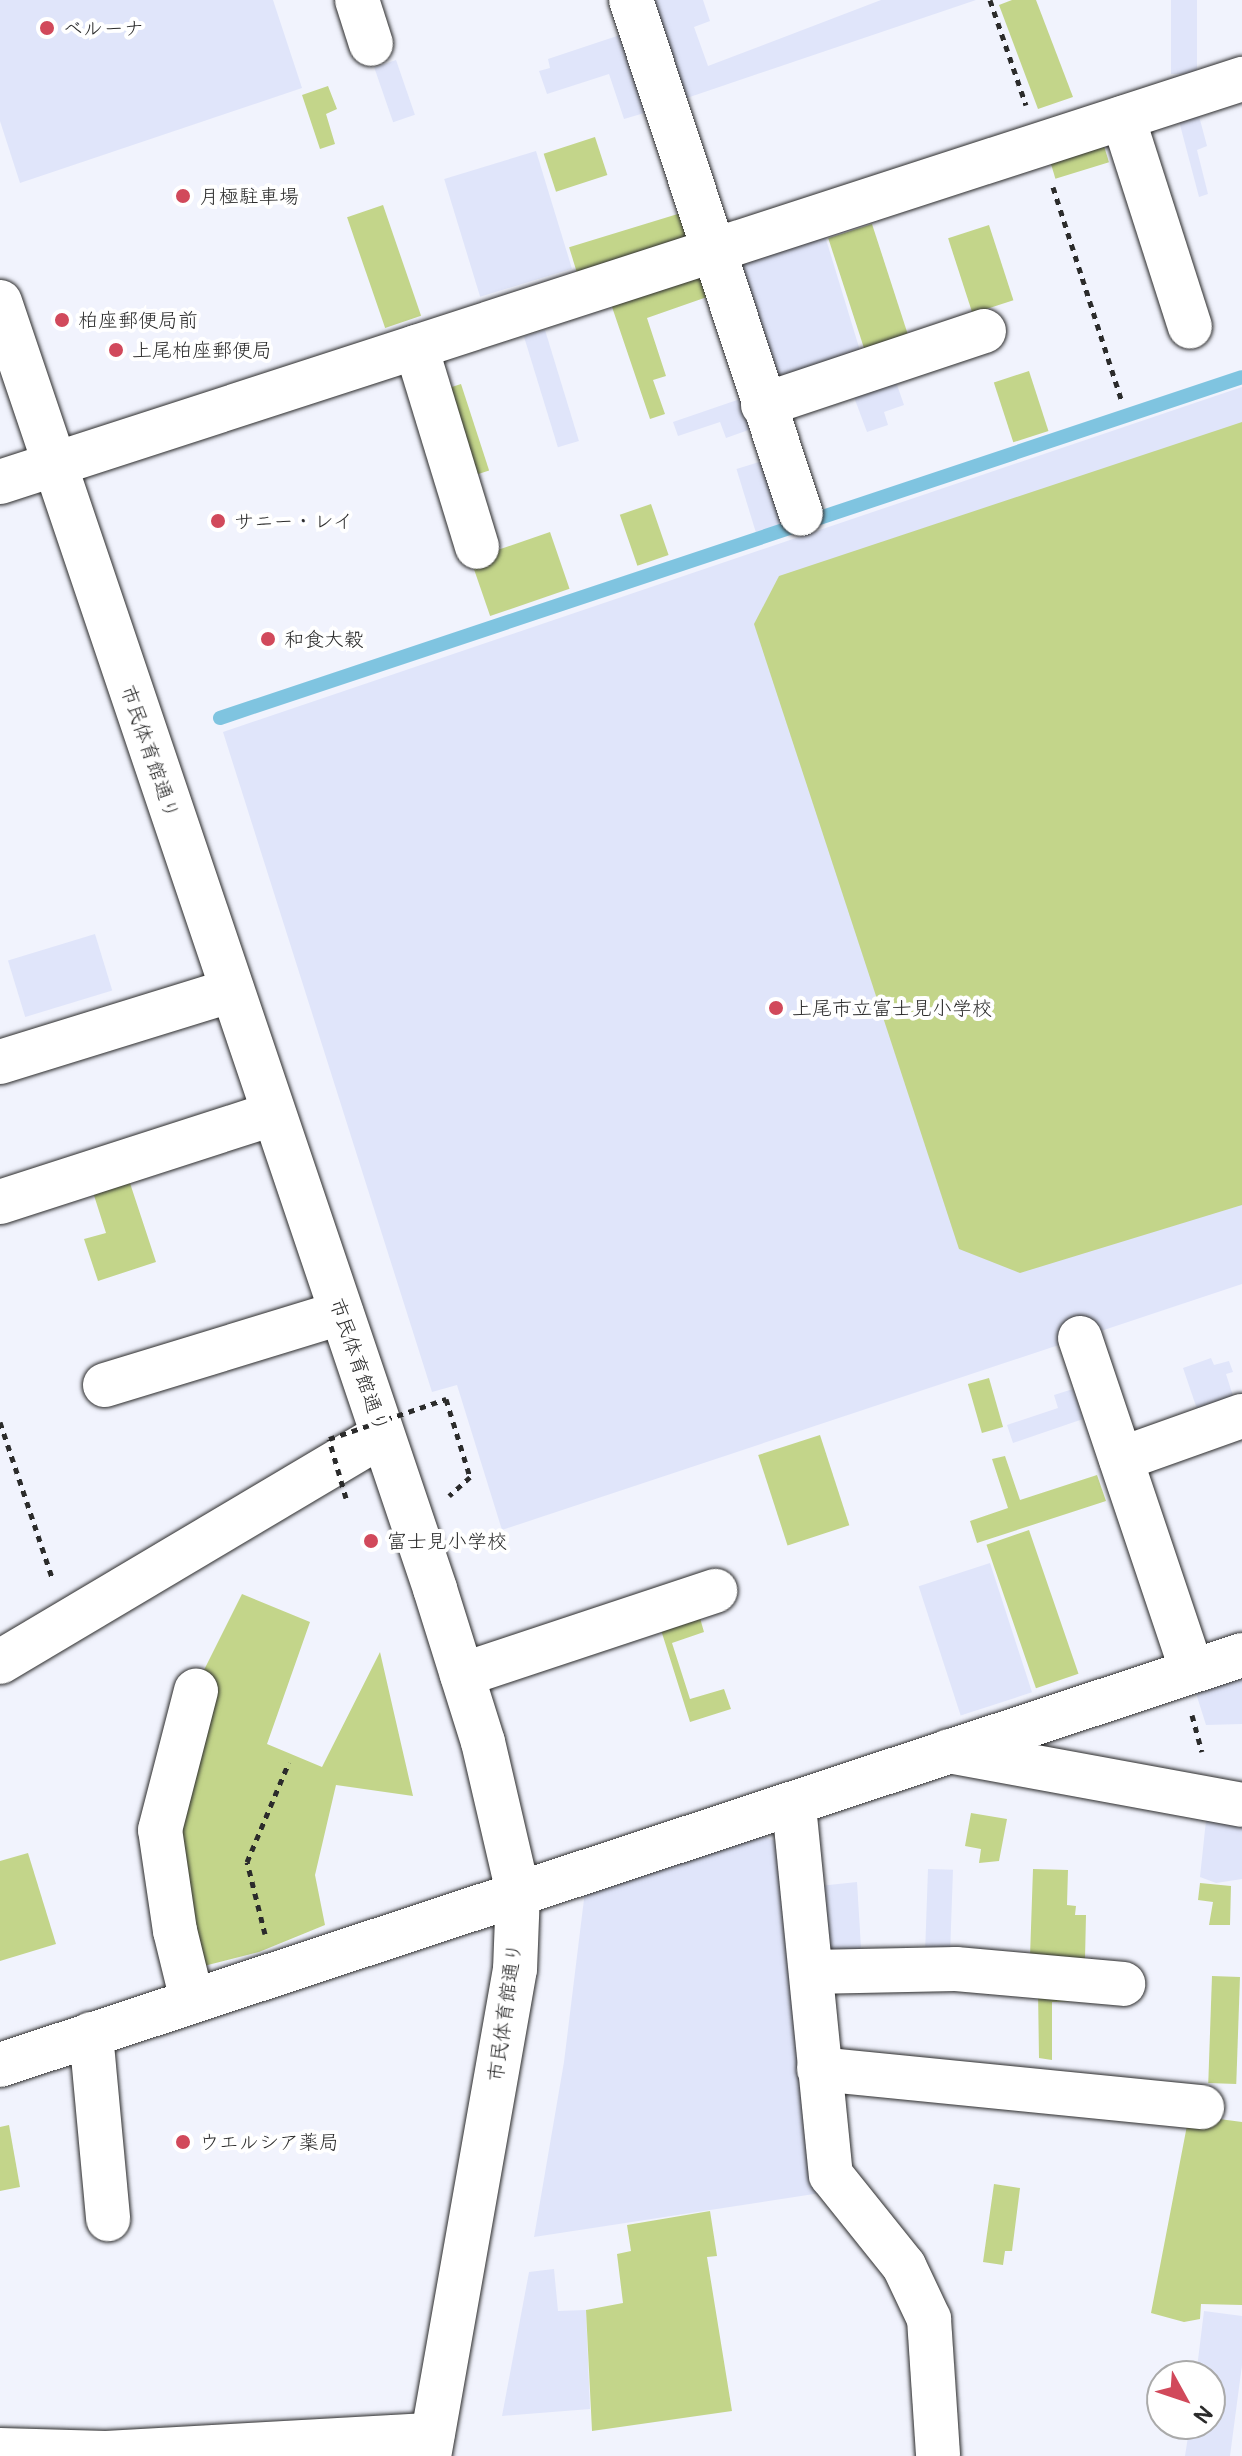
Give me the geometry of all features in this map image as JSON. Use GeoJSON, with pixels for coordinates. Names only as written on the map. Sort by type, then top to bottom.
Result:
{"type":"FeatureCollection","features":[{"type":"Feature","properties":{"kind":"street"},"geometry":{"type":"LineString","coordinates":[[357,0],[371,44]]}},
{"type":"Feature","properties":{"kind":"street"},"geometry":{"type":"LineString","coordinates":[[631,0],[801,514]]}},
{"type":"Feature","properties":{"kind":"street"},"geometry":{"type":"LineString","coordinates":[[0,482],[1242,79]]}},
{"type":"Feature","properties":{"kind":"street"},"geometry":{"type":"LineString","coordinates":[[1123,118],[1190,327]]}},
{"type":"Feature","properties":{"kind":"street","name":"市民体育館通り"},"geometry":{"type":"LineString","coordinates":[[0,302],[462,1675],[518,1892],[515,1969],[431,2445]]}},
{"type":"Feature","properties":{"kind":"street"},"geometry":{"type":"LineString","coordinates":[[763,405],[984,331]]}},
{"type":"Feature","properties":{"kind":"street"},"geometry":{"type":"LineString","coordinates":[[416,347],[477,547]]}},
{"type":"Feature","properties":{"kind":"street"},"geometry":{"type":"LineString","coordinates":[[0,1062],[232,990]]}},
{"type":"Feature","properties":{"kind":"street"},"geometry":{"type":"LineString","coordinates":[[0,1202],[273,1114]]}},
{"type":"Feature","properties":{"kind":"street"},"geometry":{"type":"LineString","coordinates":[[105,1385],[341,1313]]}},
{"type":"Feature","properties":{"kind":"street"},"geometry":{"type":"LineString","coordinates":[[1080,1338],[1121,1459],[1186,1673]]}},
{"type":"Feature","properties":{"kind":"street"},"geometry":{"type":"LineString","coordinates":[[1121,1459],[1242,1416]]}},
{"type":"Feature","properties":{"kind":"street"},"geometry":{"type":"LineString","coordinates":[[0,1662],[382,1435]]}},
{"type":"Feature","properties":{"kind":"street"},"geometry":{"type":"LineString","coordinates":[[462,1675],[715,1591]]}},
{"type":"Feature","properties":{"kind":"street"},"geometry":{"type":"LineString","coordinates":[[0,2065],[518,1892],[794,1806],[944,1750],[1242,1655]]}},
{"type":"Feature","properties":{"kind":"street"},"geometry":{"type":"LineString","coordinates":[[192,2000],[175,1931],[160,1830],[196,1691]]}},
{"type":"Feature","properties":{"kind":"street"},"geometry":{"type":"LineString","coordinates":[[944,1750],[1227,1802]]}},
{"type":"Feature","properties":{"kind":"street"},"geometry":{"type":"LineString","coordinates":[[794,1806],[831,2175],[904,2266],[929,2319],[938,2456]]}},
{"type":"Feature","properties":{"kind":"street"},"geometry":{"type":"LineString","coordinates":[[811,1972],[956,1969],[1123,1984]]}},
{"type":"Feature","properties":{"kind":"street"},"geometry":{"type":"LineString","coordinates":[[91,2034],[108,2219]]}},
{"type":"Feature","properties":{"kind":"street"},"geometry":{"type":"LineString","coordinates":[[819,2069],[1202,2107]]}},
{"type":"Feature","properties":{"kind":"street"},"geometry":{"type":"LineString","coordinates":[[17,2452],[106,2453],[431,2445]]}},
{"type":"Feature","properties":{"kind":"path"},"geometry":{"type":"LineString","coordinates":[[990,0],[1121,399]]}},
{"type":"Feature","properties":{"kind":"path"},"geometry":{"type":"LineString","coordinates":[[346,1498],[329,1439],[446,1399],[470,1477],[457,1494],[447,1497]]}},
{"type":"Feature","properties":{"kind":"path"},"geometry":{"type":"LineString","coordinates":[[0,1422],[67,1623]]}},
{"type":"Feature","properties":{"kind":"path"},"geometry":{"type":"LineString","coordinates":[[1186,1673],[1227,1802]]}},
{"type":"Feature","properties":{"kind":"path"},"geometry":{"type":"LineString","coordinates":[[275,1973],[247,1862],[289,1762]]}},
{"type":"Feature","properties":{"kind":"shaded area"},"geometry":{"type":"Polygon","coordinates":[[[0,0],[273,0],[302,88],[20,183],[0,121],[0,0]]]}},
{"type":"Feature","properties":{"kind":"shaded area"},"geometry":{"type":"Polygon","coordinates":[[[648,0],[703,0],[710,21],[694,27],[708,66],[881,0],[976,0],[681,100],[648,0]]]}},
{"type":"Feature","properties":{"kind":"shaded area"},"geometry":{"type":"Polygon","coordinates":[[[1171,0],[1197,0],[1197,74],[1171,74],[1171,0]]]}},
{"type":"Feature","properties":{"kind":"shaded area"},"geometry":{"type":"Polygon","coordinates":[[[626,33],[651,111],[624,119],[609,74],[547,94],[539,71],[550,68],[548,59],[626,33]]]}},
{"type":"Feature","properties":{"kind":"shaded area"},"geometry":{"type":"Polygon","coordinates":[[[396,60],[415,115],[393,122],[374,67],[396,60]]]}},
{"type":"Feature","properties":{"kind":"shaded area"},"geometry":{"type":"Polygon","coordinates":[[[1199,116],[1207,146],[1197,150],[1208,194],[1199,197],[1179,121],[1199,116]]]}},
{"type":"Feature","properties":{"kind":"shaded area"},"geometry":{"type":"Polygon","coordinates":[[[536,151],[572,269],[480,297],[444,179],[536,151]]]}},
{"type":"Feature","properties":{"kind":"shaded area"},"geometry":{"type":"Polygon","coordinates":[[[825,236],[861,353],[775,379],[739,262],[825,236]]]}},
{"type":"Feature","properties":{"kind":"shaded area"},"geometry":{"type":"Polygon","coordinates":[[[545,330],[579,441],[558,447],[524,336],[545,330]]]}},
{"type":"Feature","properties":{"kind":"shaded area"},"geometry":{"type":"Polygon","coordinates":[[[893,373],[904,405],[884,412],[888,425],[867,432],[851,389],[893,373]]]}},
{"type":"Feature","properties":{"kind":"shaded area","name":"上尾市立富士見小学校"},"geometry":{"type":"Polygon","coordinates":[[[1242,387],[1242,1284],[502,1530],[457,1385],[432,1392],[223,732],[1242,387]]]}},
{"type":"Feature","properties":{"kind":"shaded area"},"geometry":{"type":"Polygon","coordinates":[[[743,398],[754,428],[726,438],[720,422],[678,436],[673,422],[743,398]]]}},
{"type":"Feature","properties":{"kind":"shaded area"},"geometry":{"type":"Polygon","coordinates":[[[769,459],[788,522],[756,532],[736,469],[769,459]]]}},
{"type":"Feature","properties":{"kind":"shaded area"},"geometry":{"type":"Polygon","coordinates":[[[95,934],[112,990],[25,1017],[8,961],[95,934]]]}},
{"type":"Feature","properties":{"kind":"shaded area"},"geometry":{"type":"Polygon","coordinates":[[[1211,1358],[1214,1365],[1229,1361],[1233,1372],[1226,1374],[1234,1399],[1198,1412],[1183,1368],[1211,1358]]]}},
{"type":"Feature","properties":{"kind":"shaded area"},"geometry":{"type":"Polygon","coordinates":[[[1073,1389],[1083,1419],[1013,1443],[1007,1425],[1058,1408],[1054,1395],[1073,1389]]]}},
{"type":"Feature","properties":{"kind":"shaded area"},"geometry":{"type":"Polygon","coordinates":[[[990,1563],[1032,1692],[961,1716],[919,1586],[990,1563]]]}},
{"type":"Feature","properties":{"kind":"shaded area"},"geometry":{"type":"Polygon","coordinates":[[[1242,1677],[1242,1724],[1206,1725],[1195,1690],[1242,1677]]]}},
{"type":"Feature","properties":{"kind":"shaded area"},"geometry":{"type":"Polygon","coordinates":[[[1207,1811],[1242,1818],[1242,1879],[1216,1883],[1200,1877],[1207,1811]]]}},
{"type":"Feature","properties":{"kind":"shaded area"},"geometry":{"type":"Polygon","coordinates":[[[763,1836],[780,1843],[827,2192],[534,2237],[564,2062],[585,1891],[763,1836]]]}},
{"type":"Feature","properties":{"kind":"shaded area"},"geometry":{"type":"Polygon","coordinates":[[[928,1869],[953,1870],[950,1957],[925,1956],[928,1869]]]}},
{"type":"Feature","properties":{"kind":"shaded area"},"geometry":{"type":"Polygon","coordinates":[[[857,1882],[861,1948],[836,1956],[828,1953],[819,1886],[857,1882]]]}},
{"type":"Feature","properties":{"kind":"shaded area"},"geometry":{"type":"Polygon","coordinates":[[[554,2269],[558,2311],[586,2310],[590,2409],[502,2416],[529,2272],[554,2269]]]}},
{"type":"Feature","properties":{"kind":"shaded area"},"geometry":{"type":"Polygon","coordinates":[[[1204,2311],[1242,2316],[1242,2365],[1230,2456],[1185,2456],[1188,2440],[1226,2440],[1226,2360],[1198,2360],[1204,2311]]]}},
{"type":"Feature","properties":{"kind":"green space"},"geometry":{"type":"Polygon","coordinates":[[[1012,0],[1036,0],[1073,97],[1038,109],[999,5],[1012,0]]]}},
{"type":"Feature","properties":{"kind":"green space"},"geometry":{"type":"Polygon","coordinates":[[[328,86],[337,109],[326,114],[335,144],[320,149],[302,95],[328,86]]]}},
{"type":"Feature","properties":{"kind":"green space"},"geometry":{"type":"Polygon","coordinates":[[[595,137],[607,175],[556,192],[544,154],[595,137]]]}},
{"type":"Feature","properties":{"kind":"green space"},"geometry":{"type":"Polygon","coordinates":[[[1104,146],[1109,162],[1055,179],[1050,162],[1104,146]]]}},
{"type":"Feature","properties":{"kind":"green space"},"geometry":{"type":"Polygon","coordinates":[[[383,205],[421,316],[385,328],[347,217],[383,205]]]}},
{"type":"Feature","properties":{"kind":"green space"},"geometry":{"type":"Polygon","coordinates":[[[681,213],[690,243],[578,277],[569,247],[681,213]]]}},
{"type":"Feature","properties":{"kind":"green space"},"geometry":{"type":"Polygon","coordinates":[[[872,224],[909,338],[865,352],[828,238],[872,224]]]}},
{"type":"Feature","properties":{"kind":"green space"},"geometry":{"type":"Polygon","coordinates":[[[989,225],[1013,300],[973,313],[948,238],[989,225]]]}},
{"type":"Feature","properties":{"kind":"green space"},"geometry":{"type":"Polygon","coordinates":[[[699,273],[707,297],[647,318],[666,376],[653,380],[665,414],[650,419],[611,304],[699,273]]]}},
{"type":"Feature","properties":{"kind":"green space"},"geometry":{"type":"Polygon","coordinates":[[[1029,371],[1048,431],[1013,442],[994,382],[1029,371]]]}},
{"type":"Feature","properties":{"kind":"green space"},"geometry":{"type":"Polygon","coordinates":[[[461,384],[489,471],[469,477],[441,390],[461,384]]]}},
{"type":"Feature","properties":{"kind":"green space"},"geometry":{"type":"Polygon","coordinates":[[[1242,422],[1242,1205],[1020,1273],[959,1249],[754,624],[779,576],[1242,422]]]}},
{"type":"Feature","properties":{"kind":"green space"},"geometry":{"type":"Polygon","coordinates":[[[651,504],[669,555],[637,566],[620,515],[651,504]]]}},
{"type":"Feature","properties":{"kind":"green space"},"geometry":{"type":"Polygon","coordinates":[[[550,532],[570,589],[490,616],[471,559],[550,532]]]}},
{"type":"Feature","properties":{"kind":"green space"},"geometry":{"type":"Polygon","coordinates":[[[127,1174],[156,1262],[98,1281],[84,1239],[106,1233],[91,1186],[127,1174]]]}},
{"type":"Feature","properties":{"kind":"green space"},"geometry":{"type":"Polygon","coordinates":[[[989,1378],[1003,1427],[982,1433],[968,1384],[989,1378]]]}},
{"type":"Feature","properties":{"kind":"green space"},"geometry":{"type":"Polygon","coordinates":[[[820,1435],[849,1525],[788,1545],[758,1455],[820,1435]]]}},
{"type":"Feature","properties":{"kind":"green space"},"geometry":{"type":"Polygon","coordinates":[[[1005,1456],[1020,1500],[1097,1475],[1106,1501],[977,1543],[970,1521],[1008,1508],[992,1459],[1005,1456]]]}},
{"type":"Feature","properties":{"kind":"green space"},"geometry":{"type":"Polygon","coordinates":[[[1029,1530],[1078,1674],[1036,1688],[986,1545],[1029,1530]]]}},
{"type":"Feature","properties":{"kind":"green space"},"geometry":{"type":"Polygon","coordinates":[[[242,1594],[310,1622],[267,1744],[322,1767],[380,1652],[413,1796],[336,1785],[315,1875],[325,1925],[259,1952],[196,1968],[173,1818],[200,1678],[242,1594]]]}},
{"type":"Feature","properties":{"kind":"green space"},"geometry":{"type":"Polygon","coordinates":[[[700,1618],[704,1632],[672,1643],[690,1699],[724,1689],[731,1709],[690,1722],[661,1630],[700,1618]]]}},
{"type":"Feature","properties":{"kind":"green space"},"geometry":{"type":"Polygon","coordinates":[[[971,1813],[1007,1819],[999,1861],[979,1863],[981,1849],[965,1846],[971,1813]]]}},
{"type":"Feature","properties":{"kind":"green space"},"geometry":{"type":"Polygon","coordinates":[[[28,1853],[56,1944],[0,1961],[0,1861],[28,1853]]]}},
{"type":"Feature","properties":{"kind":"green space"},"geometry":{"type":"Polygon","coordinates":[[[1033,1869],[1068,1870],[1067,1905],[1076,1906],[1075,1915],[1086,1915],[1085,1959],[1030,1957],[1033,1869]]]}},
{"type":"Feature","properties":{"kind":"green space"},"geometry":{"type":"Polygon","coordinates":[[[1200,1883],[1231,1886],[1230,1925],[1209,1925],[1213,1902],[1198,1900],[1200,1883]]]}},
{"type":"Feature","properties":{"kind":"green space"},"geometry":{"type":"Polygon","coordinates":[[[1212,1976],[1240,1977],[1236,2084],[1208,2083],[1212,1976]]]}},
{"type":"Feature","properties":{"kind":"green space"},"geometry":{"type":"Polygon","coordinates":[[[1038,1990],[1094,2000],[1052,2002],[1052,2060],[1039,2058],[1038,1990]]]}},
{"type":"Feature","properties":{"kind":"green space"},"geometry":{"type":"Polygon","coordinates":[[[1189,2115],[1242,2122],[1242,2305],[1201,2304],[1200,2319],[1184,2322],[1151,2313],[1189,2115]]]}},
{"type":"Feature","properties":{"kind":"green space"},"geometry":{"type":"Polygon","coordinates":[[[9,2125],[20,2187],[0,2191],[0,2127],[9,2125]]]}},
{"type":"Feature","properties":{"kind":"green space"},"geometry":{"type":"Polygon","coordinates":[[[994,2184],[1020,2188],[1012,2251],[1005,2251],[1003,2265],[983,2262],[994,2184]]]}},
{"type":"Feature","properties":{"kind":"green space"},"geometry":{"type":"Polygon","coordinates":[[[710,2211],[717,2256],[707,2257],[732,2411],[592,2431],[586,2310],[623,2303],[617,2254],[631,2251],[627,2225],[710,2211]]]}},
{"type":"Feature","properties":{"kind":"waterway"},"geometry":{"type":"LineString","coordinates":[[220,718],[1242,377]]}},
{"type":"Feature","properties":{"kind":"place","name":"ベルーナ"},"geometry":{"type":"Point","coordinates":[47,28]}},
{"type":"Feature","properties":{"kind":"place","name":"月極駐車場"},"geometry":{"type":"Point","coordinates":[183,196]}},
{"type":"Feature","properties":{"kind":"place","name":"柏座郵便局前"},"geometry":{"type":"Point","coordinates":[62,320]}},
{"type":"Feature","properties":{"kind":"place","name":"上尾柏座郵便局"},"geometry":{"type":"Point","coordinates":[116,350]}},
{"type":"Feature","properties":{"kind":"place","name":"サニー・レイ"},"geometry":{"type":"Point","coordinates":[218,521]}},
{"type":"Feature","properties":{"kind":"place","name":"和食大穀"},"geometry":{"type":"Point","coordinates":[268,639]}},
{"type":"Feature","properties":{"kind":"place","name":"上尾市立富士見小学校"},"geometry":{"type":"Point","coordinates":[776,1008]}},
{"type":"Feature","properties":{"kind":"place","name":"富士見小学校"},"geometry":{"type":"Point","coordinates":[371,1541]}},
{"type":"Feature","properties":{"kind":"place","name":"ウエルシア薬局"},"geometry":{"type":"Point","coordinates":[183,2142]}}]}
